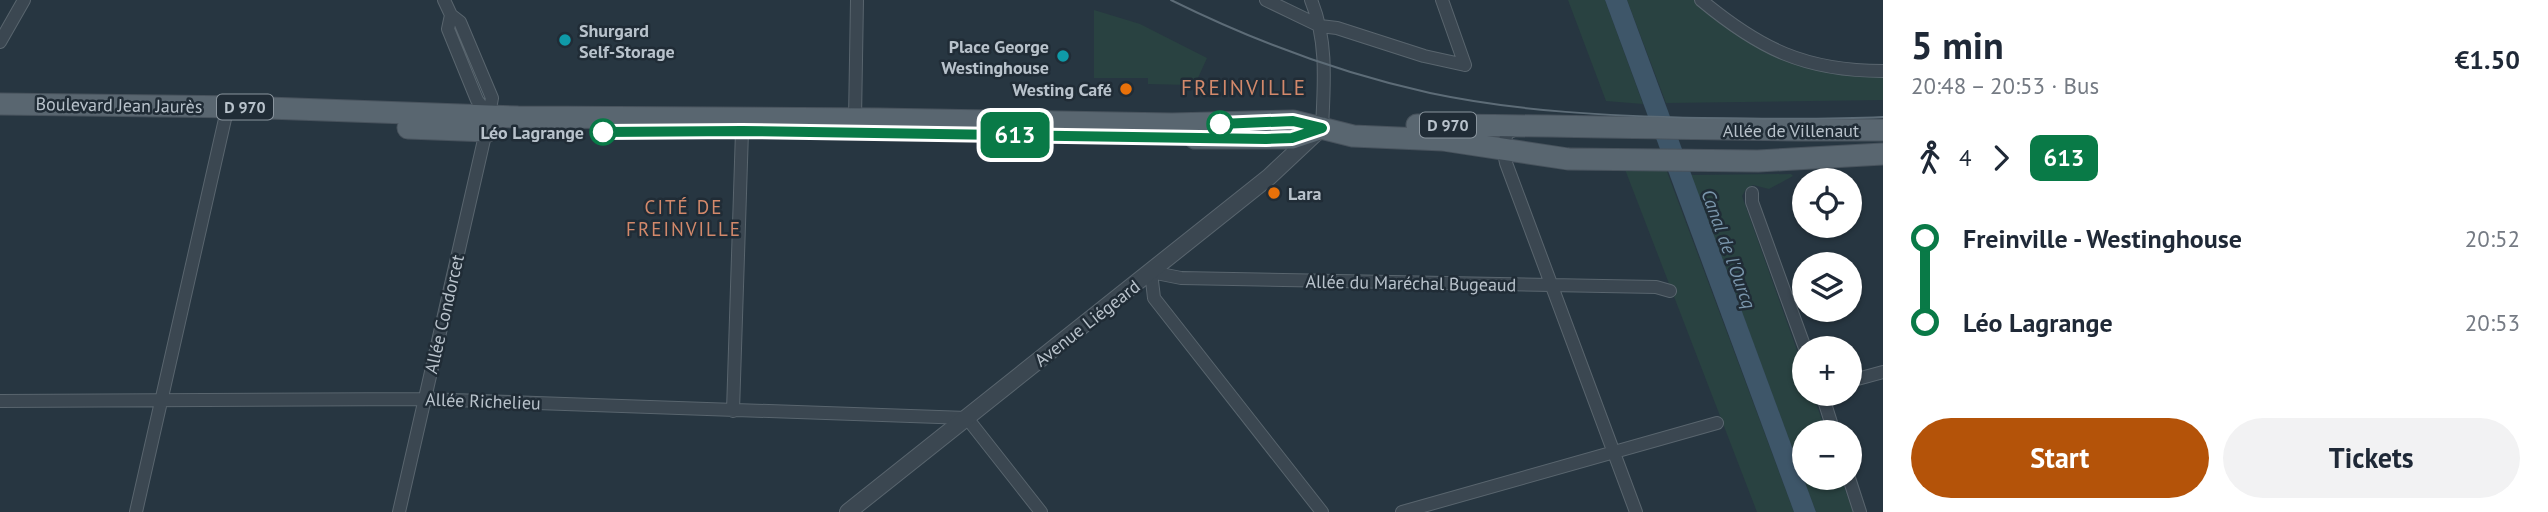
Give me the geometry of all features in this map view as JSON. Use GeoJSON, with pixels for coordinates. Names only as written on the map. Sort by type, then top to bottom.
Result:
{"type":"FeatureCollection","features":[{"type":"Feature","properties":{"kind":"main road","name":"Boulevard Jean Jaurès"},"geometry":{"type":"LineString","coordinates":[[0,104],[231,107],[488,124]]}},
{"type":"Feature","properties":{"kind":"main road","name":"Boulevard Jean Jaurès"},"geometry":{"type":"LineString","coordinates":[[0,119],[225,119],[488,124]]}},
{"type":"Feature","properties":{"kind":"main road","name":"D 970"},"geometry":{"type":"LineString","coordinates":[[488,124],[855,119],[1172,124],[1293,121],[1353,136],[1443,140],[1503,148]]}},
{"type":"Feature","properties":{"kind":"main road","name":"D 970"},"geometry":{"type":"LineString","coordinates":[[488,124],[742,131],[1266,139],[1292,138],[1322,128],[1357,125],[1527,125]]}},
{"type":"Feature","properties":{"kind":"main road","name":"Allée de Villenaut"},"geometry":{"type":"LineString","coordinates":[[1527,125],[1699,130],[1883,130]]}},
{"type":"Feature","properties":{"kind":"main road","name":"Allée de Villenaut"},"geometry":{"type":"LineString","coordinates":[[1503,148],[1568,159],[1782,160],[1883,154]]}},
{"type":"Feature","properties":{"kind":"street"},"geometry":{"type":"LineString","coordinates":[[0,42],[24,0]]}},
{"type":"Feature","properties":{"kind":"street","name":"Allée Condorcet"},"geometry":{"type":"LineString","coordinates":[[399,512],[492,98],[460,22],[451,15],[444,0]]}},
{"type":"Feature","properties":{"kind":"street"},"geometry":{"type":"LineString","coordinates":[[855,119],[857,0]]}},
{"type":"Feature","properties":{"kind":"street"},"geometry":{"type":"LineString","coordinates":[[1266,0],[1320,26],[1337,28],[1424,56],[1465,65],[1441,0]]}},
{"type":"Feature","properties":{"kind":"street"},"geometry":{"type":"LineString","coordinates":[[1311,0],[1320,26],[1324,57],[1322,128]]}},
{"type":"Feature","properties":{"kind":"street"},"geometry":{"type":"LineString","coordinates":[[1707,2],[1759,43],[1791,58],[1857,71],[1883,71]]}},
{"type":"Feature","properties":{"kind":"street"},"geometry":{"type":"LineString","coordinates":[[136,512],[225,119]]}},
{"type":"Feature","properties":{"kind":"street"},"geometry":{"type":"LineString","coordinates":[[1527,125],[1507,133],[1503,148],[1551,286],[1636,512]]}},
{"type":"Feature","properties":{"kind":"street","name":"Avenue Liégeard"},"geometry":{"type":"LineString","coordinates":[[848,512],[1269,177],[1322,128]]}},
{"type":"Feature","properties":{"kind":"street"},"geometry":{"type":"LineString","coordinates":[[733,411],[742,131]]}},
{"type":"Feature","properties":{"kind":"street"},"geometry":{"type":"LineString","coordinates":[[1752,193],[1752,202],[1801,336]]}},
{"type":"Feature","properties":{"kind":"street"},"geometry":{"type":"LineString","coordinates":[[1151,272],[1154,298],[1322,512]]}},
{"type":"Feature","properties":{"kind":"street","name":"Allée du Maréchal Bugeaud"},"geometry":{"type":"LineString","coordinates":[[1151,272],[1181,278],[1656,286],[1670,291]]}},
{"type":"Feature","properties":{"kind":"street"},"geometry":{"type":"LineString","coordinates":[[1862,378],[1883,372]]}},
{"type":"Feature","properties":{"kind":"street","name":"Allée Richelieu"},"geometry":{"type":"LineString","coordinates":[[0,401],[425,399],[967,418]]}},
{"type":"Feature","properties":{"kind":"street"},"geometry":{"type":"LineString","coordinates":[[967,418],[1041,512]]}},
{"type":"Feature","properties":{"kind":"street"},"geometry":{"type":"LineString","coordinates":[[1402,512],[1717,423]]}},
{"type":"Feature","properties":{"kind":"street"},"geometry":{"type":"LineString","coordinates":[[1853,490],[1860,512]]}},
{"type":"Feature","properties":{"kind":"green space"},"geometry":{"type":"Polygon","coordinates":[[[1568,0],[1605,0],[1643,104],[1606,101],[1568,0]]]}},
{"type":"Feature","properties":{"kind":"green space"},"geometry":{"type":"Polygon","coordinates":[[[1627,0],[1701,0],[1791,58],[1883,71],[1883,100],[1666,103],[1627,0]]]}},
{"type":"Feature","properties":{"kind":"green space"},"geometry":{"type":"Polygon","coordinates":[[[1094,10],[1140,24],[1207,58],[1197,80],[1195,78],[1189,82],[1190,85],[1148,84],[1148,78],[1094,78],[1094,10]]]}},
{"type":"Feature","properties":{"kind":"green space"},"geometry":{"type":"Polygon","coordinates":[[[1621,159],[1663,161],[1794,512],[1757,512],[1621,159]]]}},
{"type":"Feature","properties":{"kind":"green space"},"geometry":{"type":"Polygon","coordinates":[[[1691,175],[1792,175],[1769,189],[1753,185],[1746,189],[1742,196],[1792,336],[1792,406],[1817,406],[1822,420],[1792,420],[1792,447],[1691,175]]]}},
{"type":"Feature","properties":{"kind":"green space"},"geometry":{"type":"Polygon","coordinates":[[[1808,490],[1845,490],[1853,512],[1816,512],[1808,490]]]}},
{"type":"Feature","properties":{"kind":"water","name":"Canal de l'Ourcq"},"geometry":{"type":"Polygon","coordinates":[[[1605,0],[1627,0],[1792,447],[1792,490],[1808,490],[1816,512],[1794,512],[1605,0]]]}},
{"type":"Feature","properties":{"kind":"tram line"},"geometry":{"type":"LineString","coordinates":[[1171,0],[1265,42],[1330,66],[1430,93],[1498,105],[1634,116],[1770,119],[1883,117]]}},
{"type":"Feature","properties":{"kind":"bus line","name":"613"},"geometry":{"type":"LineString","coordinates":[[603,132],[742,131],[1266,139],[1292,138],[1322,128],[1293,121],[1220,124]]}},
{"type":"Feature","properties":{"kind":"place","name":"Shurgard Self-Storage"},"geometry":{"type":"Point","coordinates":[565,40]}},
{"type":"Feature","properties":{"kind":"place","name":"Place George Westinghouse"},"geometry":{"type":"Point","coordinates":[1063,56]}},
{"type":"Feature","properties":{"kind":"place","name":"Westing Café"},"geometry":{"type":"Point","coordinates":[1126,89]}},
{"type":"Feature","properties":{"kind":"place","name":"Léo Lagrange"},"geometry":{"type":"Point","coordinates":[603,132]}},
{"type":"Feature","properties":{"kind":"place","name":"Lara"},"geometry":{"type":"Point","coordinates":[1274,193]}},
{"type":"Feature","properties":{"kind":"district","name":"FREINVILLE"},"geometry":{"type":"Point","coordinates":[1244,87]}},
{"type":"Feature","properties":{"kind":"district","name":"CITÉ DE FREINVILLE"},"geometry":{"type":"Point","coordinates":[684,218]}}]}
